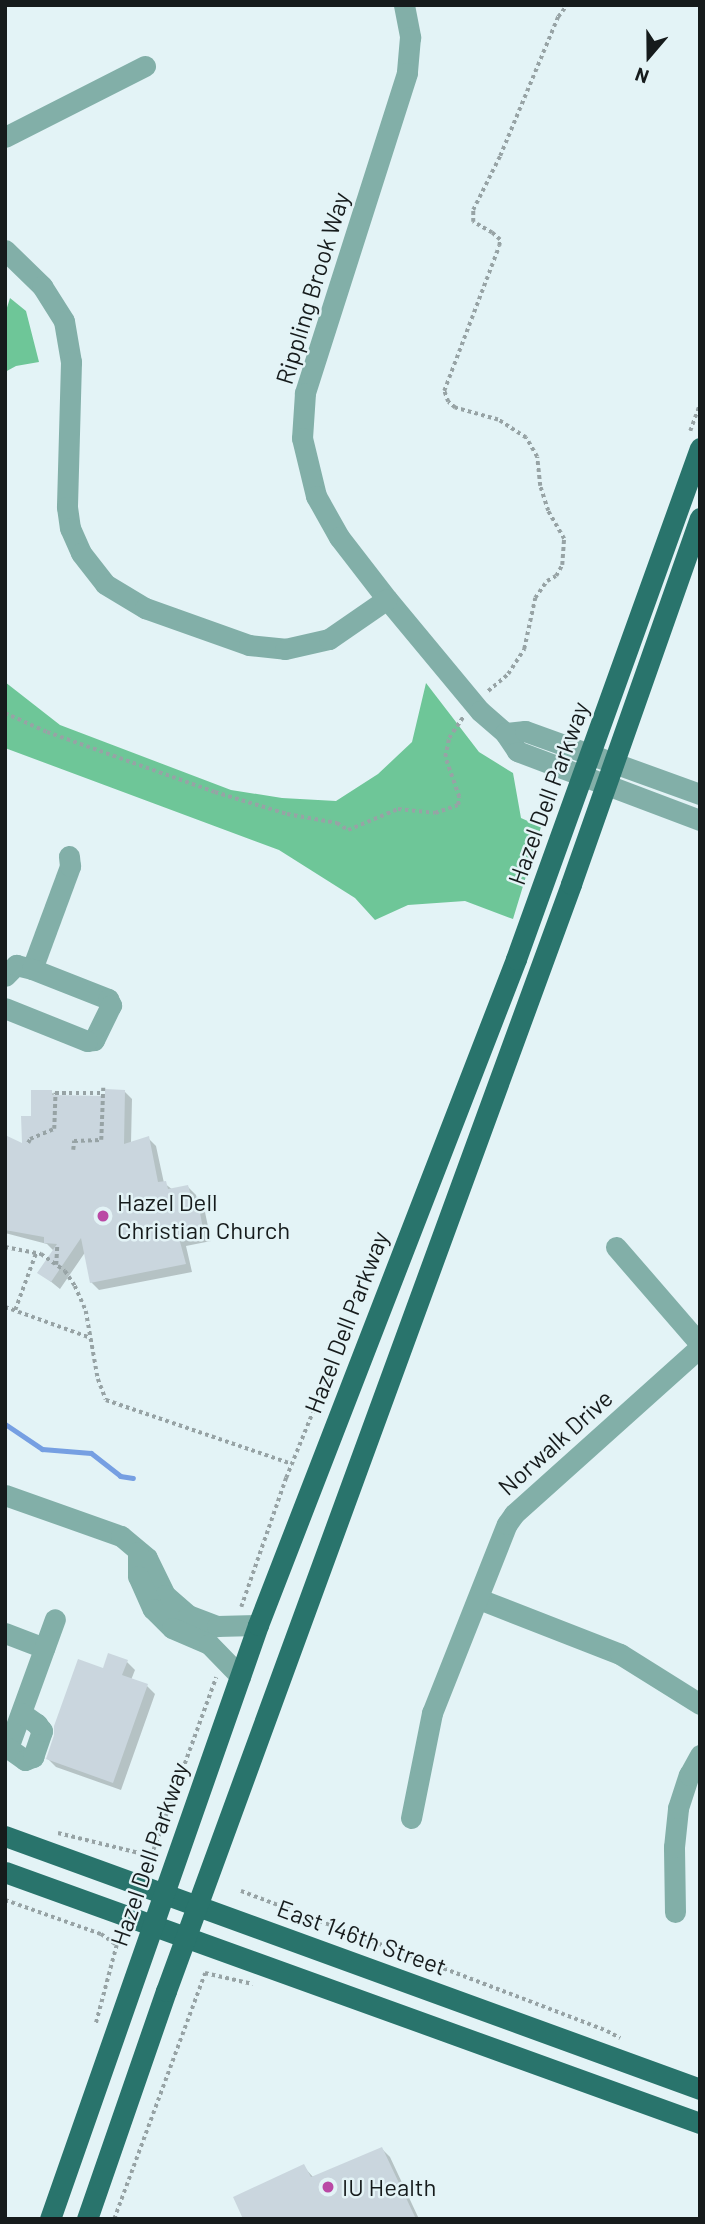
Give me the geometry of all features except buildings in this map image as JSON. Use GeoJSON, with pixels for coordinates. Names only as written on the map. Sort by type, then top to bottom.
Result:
{"type":"FeatureCollection","features":[{"type":"Feature","properties":{"kind":"main road","name":"Hazel Dell Parkway"},"geometry":{"type":"LineString","coordinates":[[50,2219],[258,1625],[516,959],[700,448]]}},
{"type":"Feature","properties":{"kind":"main road"},"geometry":{"type":"LineString","coordinates":[[88,2219],[186,1937],[615,762],[700,518]]}},
{"type":"Feature","properties":{"kind":"main road","name":"East 146th Street"},"geometry":{"type":"LineString","coordinates":[[5,1836],[700,2089]]}},
{"type":"Feature","properties":{"kind":"main road"},"geometry":{"type":"LineString","coordinates":[[5,1872],[151,1927],[186,1937],[700,2123]]}},
{"type":"Feature","properties":{"kind":"street","name":"Rippling Brook Way"},"geometry":{"type":"LineString","coordinates":[[404,5],[411,37],[407,73],[309,376],[302,425],[308,471],[322,509],[339,537],[475,705],[505,733],[517,751],[700,820]]}},
{"type":"Feature","properties":{"kind":"street"},"geometry":{"type":"LineString","coordinates":[[5,137],[145,66]]}},
{"type":"Feature","properties":{"kind":"street"},"geometry":{"type":"LineString","coordinates":[[5,250],[42,286],[64,321],[71,362],[67,507],[71,528],[81,552],[105,584],[128,600],[158,612],[250,645],[285,649],[329,639],[387,599]]}},
{"type":"Feature","properties":{"kind":"street"},"geometry":{"type":"LineString","coordinates":[[505,733],[525,731],[700,794]]}},
{"type":"Feature","properties":{"kind":"street"},"geometry":{"type":"LineString","coordinates":[[32,969],[70,866],[69,856]]}},
{"type":"Feature","properties":{"kind":"street"},"geometry":{"type":"LineString","coordinates":[[5,976],[16,965],[32,969],[108,999],[111,1005],[94,1040],[87,1041],[5,1008]]}},
{"type":"Feature","properties":{"kind":"street"},"geometry":{"type":"LineString","coordinates":[[616,1247],[700,1345]]}},
{"type":"Feature","properties":{"kind":"street","name":"Norwalk Drive"},"geometry":{"type":"LineString","coordinates":[[411,1818],[432,1713],[507,1524],[514,1514],[700,1345]]}},
{"type":"Feature","properties":{"kind":"street"},"geometry":{"type":"LineString","coordinates":[[5,1494],[121,1536],[153,1567],[172,1604],[188,1615],[217,1626],[258,1625]]}},
{"type":"Feature","properties":{"kind":"street"},"geometry":{"type":"LineString","coordinates":[[138,1552],[138,1576],[153,1609],[172,1628],[209,1644],[240,1676]]}},
{"type":"Feature","properties":{"kind":"street"},"geometry":{"type":"LineString","coordinates":[[479,1599],[620,1654],[700,1704]]}},
{"type":"Feature","properties":{"kind":"street"},"geometry":{"type":"LineString","coordinates":[[6,1748],[55,1619]]}},
{"type":"Feature","properties":{"kind":"street"},"geometry":{"type":"LineString","coordinates":[[5,1633],[44,1648]]}},
{"type":"Feature","properties":{"kind":"street"},"geometry":{"type":"LineString","coordinates":[[675,1912],[674,1847],[678,1808],[689,1775],[700,1755]]}},
{"type":"Feature","properties":{"kind":"path"},"geometry":{"type":"LineString","coordinates":[[5,713],[47,732],[215,792],[287,814],[337,823],[348,830],[398,809],[435,813],[458,805],[458,796],[445,757],[454,730],[515,666],[524,649],[535,598],[547,581],[556,576],[565,552],[564,539],[548,510],[540,486],[537,457],[526,438],[498,420],[455,408],[448,402],[444,391],[500,240],[473,222],[473,210],[500,156],[558,17],[567,5]]}},
{"type":"Feature","properties":{"kind":"path"},"geometry":{"type":"LineString","coordinates":[[27,1143],[30,1139],[54,1129],[55,1093],[102,1090],[101,1140],[74,1141],[74,1150]]}},
{"type":"Feature","properties":{"kind":"path"},"geometry":{"type":"LineString","coordinates":[[56,1265],[57,1245]]}},
{"type":"Feature","properties":{"kind":"path"},"geometry":{"type":"LineString","coordinates":[[6,1247],[36,1253],[56,1265],[75,1286],[86,1311],[98,1379],[106,1400],[292,1464]]}},
{"type":"Feature","properties":{"kind":"path"},"geometry":{"type":"LineString","coordinates":[[15,1310],[36,1253]]}},
{"type":"Feature","properties":{"kind":"path"},"geometry":{"type":"LineString","coordinates":[[5,1307],[91,1338]]}},
{"type":"Feature","properties":{"kind":"path"},"geometry":{"type":"LineString","coordinates":[[239,1612],[286,1478]]}},
{"type":"Feature","properties":{"kind":"path"},"geometry":{"type":"LineString","coordinates":[[54,1832],[151,1856],[220,1666]]}},
{"type":"Feature","properties":{"kind":"path"},"geometry":{"type":"LineString","coordinates":[[242,1891],[607,2031],[629,2043]]}},
{"type":"Feature","properties":{"kind":"path"},"geometry":{"type":"LineString","coordinates":[[5,1900],[101,1934],[117,1945]]}},
{"type":"Feature","properties":{"kind":"path"},"geometry":{"type":"LineString","coordinates":[[114,2219],[205,1973]]}},
{"type":"Feature","properties":{"kind":"green space"},"geometry":{"type":"Polygon","coordinates":[[[10,298],[26,311],[39,362],[16,366],[5,372],[5,314],[10,298]]]}},
{"type":"Feature","properties":{"kind":"green space"},"geometry":{"type":"Polygon","coordinates":[[[5,682],[60,725],[231,790],[282,798],[336,801],[378,774],[412,742],[426,683],[479,752],[513,773],[521,818],[541,827],[513,919],[465,901],[408,905],[375,920],[355,898],[279,850],[5,748],[5,682]]]}},
{"type":"Feature","properties":{"kind":"waterway"},"geometry":{"type":"LineString","coordinates":[[5,1424],[42,1449],[91,1453],[120,1476],[133,1478]]}},
{"type":"Feature","properties":{"kind":"place","name":"Hazel Dell Christian Church"},"geometry":{"type":"Point","coordinates":[103,1216]}},
{"type":"Feature","properties":{"kind":"place","name":"IU Health"},"geometry":{"type":"Point","coordinates":[328,2187]}}]}
